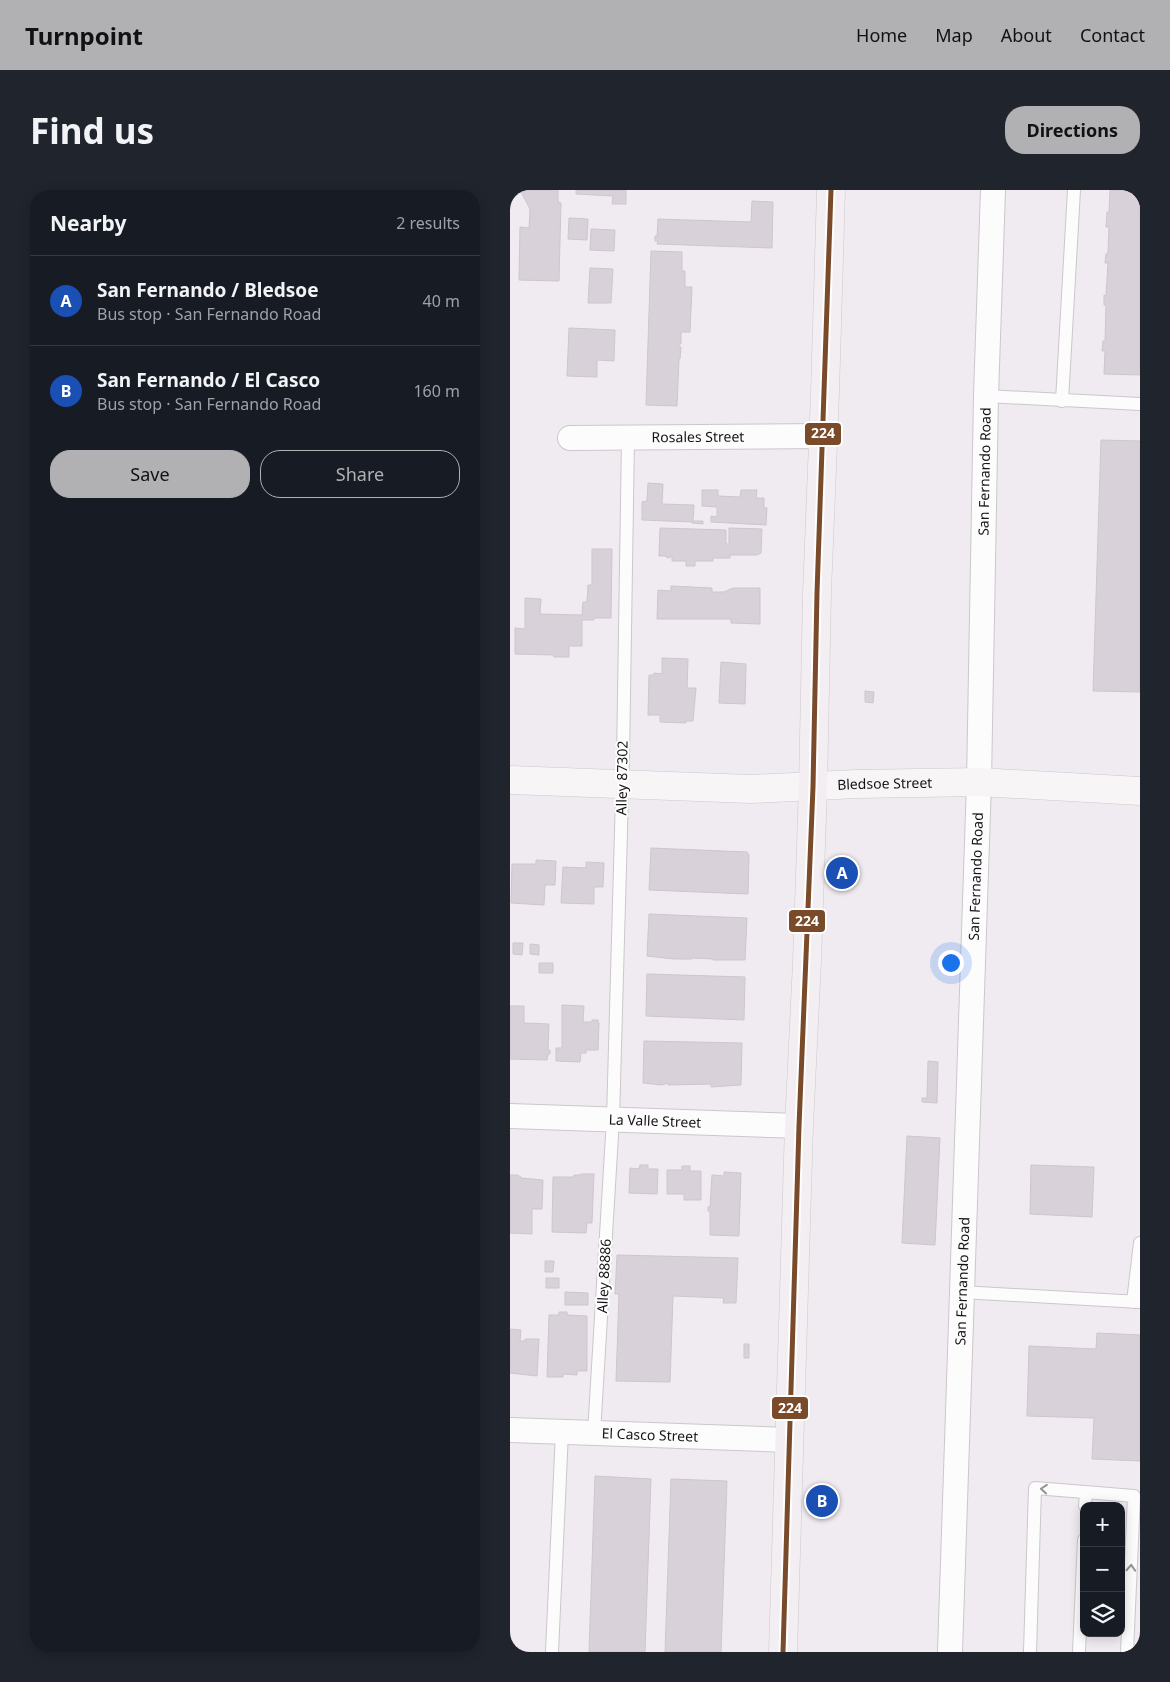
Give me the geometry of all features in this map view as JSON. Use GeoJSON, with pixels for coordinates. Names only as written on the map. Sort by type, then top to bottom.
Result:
{"type":"FeatureCollection","features":[{"type":"Feature","properties":{"kind":"main road"},"geometry":{"type":"LineString","coordinates":[[783,1652],[799,1126],[813,787],[817,593],[824,436],[831,190]]}},
{"type":"Feature","properties":{"kind":"street","name":"San Fernando Road"},"geometry":{"type":"LineString","coordinates":[[950,1652],[979,782],[986,396],[993,190]]}},
{"type":"Feature","properties":{"kind":"street","name":"Rosales Street"},"geometry":{"type":"LineString","coordinates":[[570,438],[824,436]]}},
{"type":"Feature","properties":{"kind":"street","name":"Bledsoe Street"},"geometry":{"type":"LineString","coordinates":[[510,780],[622,783],[751,790],[856,784],[979,782],[1140,791]]}},
{"type":"Feature","properties":{"kind":"street","name":"La Valle Street"},"geometry":{"type":"LineString","coordinates":[[510,1116],[799,1126]]}},
{"type":"Feature","properties":{"kind":"street","name":"El Casco Street"},"geometry":{"type":"LineString","coordinates":[[510,1430],[790,1440]]}},
{"type":"Feature","properties":{"kind":"lane"},"geometry":{"type":"LineString","coordinates":[[1062,401],[1074,190]]}},
{"type":"Feature","properties":{"kind":"lane"},"geometry":{"type":"LineString","coordinates":[[986,396],[1140,404]]}},
{"type":"Feature","properties":{"kind":"lane","name":"Alley 87302"},"geometry":{"type":"LineString","coordinates":[[613,1119],[622,783],[628,438]]}},
{"type":"Feature","properties":{"kind":"lane","name":"Alley 88886"},"geometry":{"type":"LineString","coordinates":[[594,1433],[613,1119]]}},
{"type":"Feature","properties":{"kind":"lane"},"geometry":{"type":"LineString","coordinates":[[961,1292],[1137,1302],[1140,1243]]}},
{"type":"Feature","properties":{"kind":"lane"},"geometry":{"type":"LineString","coordinates":[[552,1652],[562,1432]]}},
{"type":"Feature","properties":{"kind":"lane"},"geometry":{"type":"LineString","coordinates":[[1030,1652],[1036,1488],[1137,1496],[1126,1652]]}},
{"type":"Feature","properties":{"kind":"lane"},"geometry":{"type":"LineString","coordinates":[[1085,1502],[1086,1493]]}},
{"type":"Feature","properties":{"kind":"lane"},"geometry":{"type":"LineString","coordinates":[[1079,1652],[1084,1547]]}},
{"type":"Feature","properties":{"kind":"building"},"geometry":{"type":"Polygon","coordinates":[[[520,190],[558,190],[558,202],[561,203],[559,281],[519,280],[520,227],[529,228],[530,209],[520,190]]]}},
{"type":"Feature","properties":{"kind":"building"},"geometry":{"type":"Polygon","coordinates":[[[576,190],[626,190],[626,204],[612,204],[613,196],[576,194],[576,190]]]}},
{"type":"Feature","properties":{"kind":"building"},"geometry":{"type":"Polygon","coordinates":[[[1110,190],[1140,190],[1140,375],[1104,374],[1105,351],[1102,351],[1103,341],[1105,341],[1106,305],[1104,305],[1104,295],[1106,296],[1108,263],[1105,263],[1106,254],[1108,253],[1109,227],[1106,227],[1110,190]]]}},
{"type":"Feature","properties":{"kind":"building"},"geometry":{"type":"Polygon","coordinates":[[[752,201],[773,202],[772,248],[657,244],[658,241],[655,241],[658,219],[751,222],[752,201]]]}},
{"type":"Feature","properties":{"kind":"building"},"geometry":{"type":"Polygon","coordinates":[[[569,218],[588,219],[587,240],[568,239],[569,218]]]}},
{"type":"Feature","properties":{"kind":"building"},"geometry":{"type":"Polygon","coordinates":[[[591,229],[615,230],[614,251],[590,250],[591,229]]]}},
{"type":"Feature","properties":{"kind":"building"},"geometry":{"type":"Polygon","coordinates":[[[651,251],[682,252],[682,271],[685,271],[685,287],[692,287],[690,332],[681,332],[681,344],[679,344],[679,347],[681,347],[677,406],[646,405],[651,251]]]}},
{"type":"Feature","properties":{"kind":"building"},"geometry":{"type":"Polygon","coordinates":[[[590,268],[613,269],[611,303],[588,303],[590,268]]]}},
{"type":"Feature","properties":{"kind":"building"},"geometry":{"type":"Polygon","coordinates":[[[569,328],[615,330],[614,361],[597,360],[597,377],[567,376],[569,328]]]}},
{"type":"Feature","properties":{"kind":"building"},"geometry":{"type":"Polygon","coordinates":[[[1101,440],[1140,441],[1140,692],[1093,691],[1101,440]]]}},
{"type":"Feature","properties":{"kind":"building"},"geometry":{"type":"Polygon","coordinates":[[[648,483],[663,484],[662,504],[694,505],[693,521],[703,521],[703,524],[642,520],[642,502],[647,501],[648,483]]]}},
{"type":"Feature","properties":{"kind":"building"},"geometry":{"type":"Polygon","coordinates":[[[702,490],[718,490],[718,496],[740,497],[741,490],[757,490],[756,498],[764,498],[764,508],[767,508],[766,525],[711,522],[711,516],[717,517],[717,507],[702,506],[702,490]]]}},
{"type":"Feature","properties":{"kind":"building"},"geometry":{"type":"Polygon","coordinates":[[[660,528],[726,530],[726,544],[729,544],[729,528],[762,529],[761,553],[757,555],[730,555],[730,558],[713,558],[713,561],[695,561],[695,566],[686,566],[686,561],[672,561],[672,556],[669,558],[659,556],[660,528]]]}},
{"type":"Feature","properties":{"kind":"building"},"geometry":{"type":"Polygon","coordinates":[[[592,549],[612,549],[611,618],[582,620],[582,646],[569,646],[569,657],[515,654],[515,628],[525,629],[525,598],[541,599],[540,614],[582,615],[583,602],[587,602],[588,585],[592,585],[592,549]]]}},
{"type":"Feature","properties":{"kind":"building"},"geometry":{"type":"Polygon","coordinates":[[[671,586],[712,588],[712,592],[724,592],[733,588],[760,588],[760,624],[731,623],[731,619],[657,619],[658,590],[671,591],[671,586]]]}},
{"type":"Feature","properties":{"kind":"building"},"geometry":{"type":"Polygon","coordinates":[[[662,658],[688,659],[687,688],[696,688],[693,721],[686,721],[686,723],[660,722],[660,715],[648,715],[649,675],[654,675],[654,673],[662,674],[662,658]]]}},
{"type":"Feature","properties":{"kind":"building"},"geometry":{"type":"Polygon","coordinates":[[[721,662],[746,664],[745,704],[719,703],[721,662]]]}},
{"type":"Feature","properties":{"kind":"building"},"geometry":{"type":"Polygon","coordinates":[[[865,691],[874,692],[873,703],[865,702],[865,691]]]}},
{"type":"Feature","properties":{"kind":"building"},"geometry":{"type":"Polygon","coordinates":[[[651,848],[747,852],[749,855],[748,894],[649,890],[651,848]]]}},
{"type":"Feature","properties":{"kind":"building"},"geometry":{"type":"Polygon","coordinates":[[[536,860],[556,861],[555,885],[545,885],[544,905],[511,903],[512,864],[536,864],[536,860]]]}},
{"type":"Feature","properties":{"kind":"building"},"geometry":{"type":"Polygon","coordinates":[[[586,862],[604,863],[603,887],[594,887],[594,904],[561,903],[563,867],[586,868],[586,862]]]}},
{"type":"Feature","properties":{"kind":"building"},"geometry":{"type":"Polygon","coordinates":[[[649,914],[747,918],[745,960],[674,959],[647,956],[649,914]]]}},
{"type":"Feature","properties":{"kind":"building"},"geometry":{"type":"Polygon","coordinates":[[[513,943],[523,943],[522,955],[513,954],[513,943]]]}},
{"type":"Feature","properties":{"kind":"building"},"geometry":{"type":"Polygon","coordinates":[[[530,944],[539,945],[539,955],[530,954],[530,944]]]}},
{"type":"Feature","properties":{"kind":"building"},"geometry":{"type":"Polygon","coordinates":[[[539,963],[553,963],[553,973],[539,973],[539,963]]]}},
{"type":"Feature","properties":{"kind":"building"},"geometry":{"type":"Polygon","coordinates":[[[647,974],[745,977],[744,1020],[646,1016],[647,974]]]}},
{"type":"Feature","properties":{"kind":"building"},"geometry":{"type":"Polygon","coordinates":[[[562,1005],[584,1006],[583,1022],[598,1020],[599,1023],[598,1050],[586,1050],[586,1053],[581,1053],[580,1062],[556,1061],[556,1048],[562,1048],[562,1005]]]}},
{"type":"Feature","properties":{"kind":"building"},"geometry":{"type":"Polygon","coordinates":[[[510,1006],[524,1006],[524,1023],[549,1024],[548,1050],[550,1050],[550,1054],[548,1054],[547,1060],[510,1059],[510,1006]]]}},
{"type":"Feature","properties":{"kind":"building"},"geometry":{"type":"Polygon","coordinates":[[[644,1041],[742,1043],[741,1085],[711,1087],[711,1084],[668,1085],[668,1083],[662,1085],[643,1083],[644,1041]]]}},
{"type":"Feature","properties":{"kind":"building"},"geometry":{"type":"Polygon","coordinates":[[[928,1061],[938,1062],[937,1103],[922,1102],[922,1098],[927,1098],[928,1061]]]}},
{"type":"Feature","properties":{"kind":"building"},"geometry":{"type":"Polygon","coordinates":[[[907,1136],[940,1138],[935,1245],[902,1243],[907,1136]]]}},
{"type":"Feature","properties":{"kind":"building"},"geometry":{"type":"Polygon","coordinates":[[[640,1165],[648,1165],[648,1169],[658,1169],[657,1194],[629,1193],[630,1168],[639,1169],[640,1165]]]}},
{"type":"Feature","properties":{"kind":"building"},"geometry":{"type":"Polygon","coordinates":[[[1031,1165],[1094,1167],[1092,1217],[1030,1214],[1031,1165]]]}},
{"type":"Feature","properties":{"kind":"building"},"geometry":{"type":"Polygon","coordinates":[[[682,1166],[690,1166],[690,1171],[701,1171],[701,1200],[684,1200],[684,1194],[667,1194],[667,1170],[682,1170],[682,1166]]]}},
{"type":"Feature","properties":{"kind":"building"},"geometry":{"type":"Polygon","coordinates":[[[724,1172],[741,1173],[739,1236],[710,1235],[710,1211],[708,1211],[708,1207],[710,1207],[712,1175],[724,1176],[724,1172]]]}},
{"type":"Feature","properties":{"kind":"building"},"geometry":{"type":"Polygon","coordinates":[[[594,1174],[592,1223],[587,1223],[586,1233],[552,1232],[553,1177],[574,1177],[574,1175],[594,1174]]]}},
{"type":"Feature","properties":{"kind":"building"},"geometry":{"type":"Polygon","coordinates":[[[510,1175],[543,1180],[542,1209],[532,1209],[532,1234],[510,1233],[510,1175]]]}},
{"type":"Feature","properties":{"kind":"building"},"geometry":{"type":"Polygon","coordinates":[[[617,1255],[738,1258],[736,1303],[723,1303],[724,1298],[673,1296],[670,1382],[616,1381],[619,1294],[615,1294],[617,1255]]]}},
{"type":"Feature","properties":{"kind":"building"},"geometry":{"type":"Polygon","coordinates":[[[545,1261],[554,1261],[553,1272],[545,1272],[545,1261]]]}},
{"type":"Feature","properties":{"kind":"building"},"geometry":{"type":"Polygon","coordinates":[[[546,1278],[559,1278],[559,1288],[546,1288],[546,1278]]]}},
{"type":"Feature","properties":{"kind":"building"},"geometry":{"type":"Polygon","coordinates":[[[565,1292],[588,1293],[588,1305],[565,1305],[565,1292]]]}},
{"type":"Feature","properties":{"kind":"building"},"geometry":{"type":"Polygon","coordinates":[[[559,1312],[567,1312],[567,1315],[587,1316],[587,1371],[577,1371],[577,1375],[563,1374],[563,1377],[547,1377],[549,1315],[559,1315],[559,1312]]]}},
{"type":"Feature","properties":{"kind":"building"},"geometry":{"type":"Polygon","coordinates":[[[510,1329],[521,1330],[520,1341],[539,1339],[537,1376],[510,1373],[510,1329]]]}},
{"type":"Feature","properties":{"kind":"building"},"geometry":{"type":"Polygon","coordinates":[[[1097,1333],[1140,1335],[1140,1461],[1092,1459],[1094,1418],[1027,1416],[1029,1346],[1096,1349],[1097,1333]]]}},
{"type":"Feature","properties":{"kind":"building"},"geometry":{"type":"Polygon","coordinates":[[[744,1344],[749,1344],[749,1358],[744,1358],[744,1344]]]}},
{"type":"Feature","properties":{"kind":"building"},"geometry":{"type":"Polygon","coordinates":[[[595,1476],[651,1479],[645,1652],[589,1652],[595,1476]]]}},
{"type":"Feature","properties":{"kind":"building"},"geometry":{"type":"Polygon","coordinates":[[[671,1479],[727,1481],[721,1652],[665,1652],[671,1479]]]}},
{"type":"Feature","properties":{"kind":"transit line","name":"224"},"geometry":{"type":"LineString","coordinates":[[783,1652],[799,1126],[813,787],[817,593],[831,190]]}},
{"type":"Feature","properties":{"kind":"place","name":"San Fernando / Bledsoe"},"geometry":{"type":"Point","coordinates":[842,873]}},
{"type":"Feature","properties":{"kind":"place","name":"San Fernando / El Casco"},"geometry":{"type":"Point","coordinates":[822,1501]}}]}
